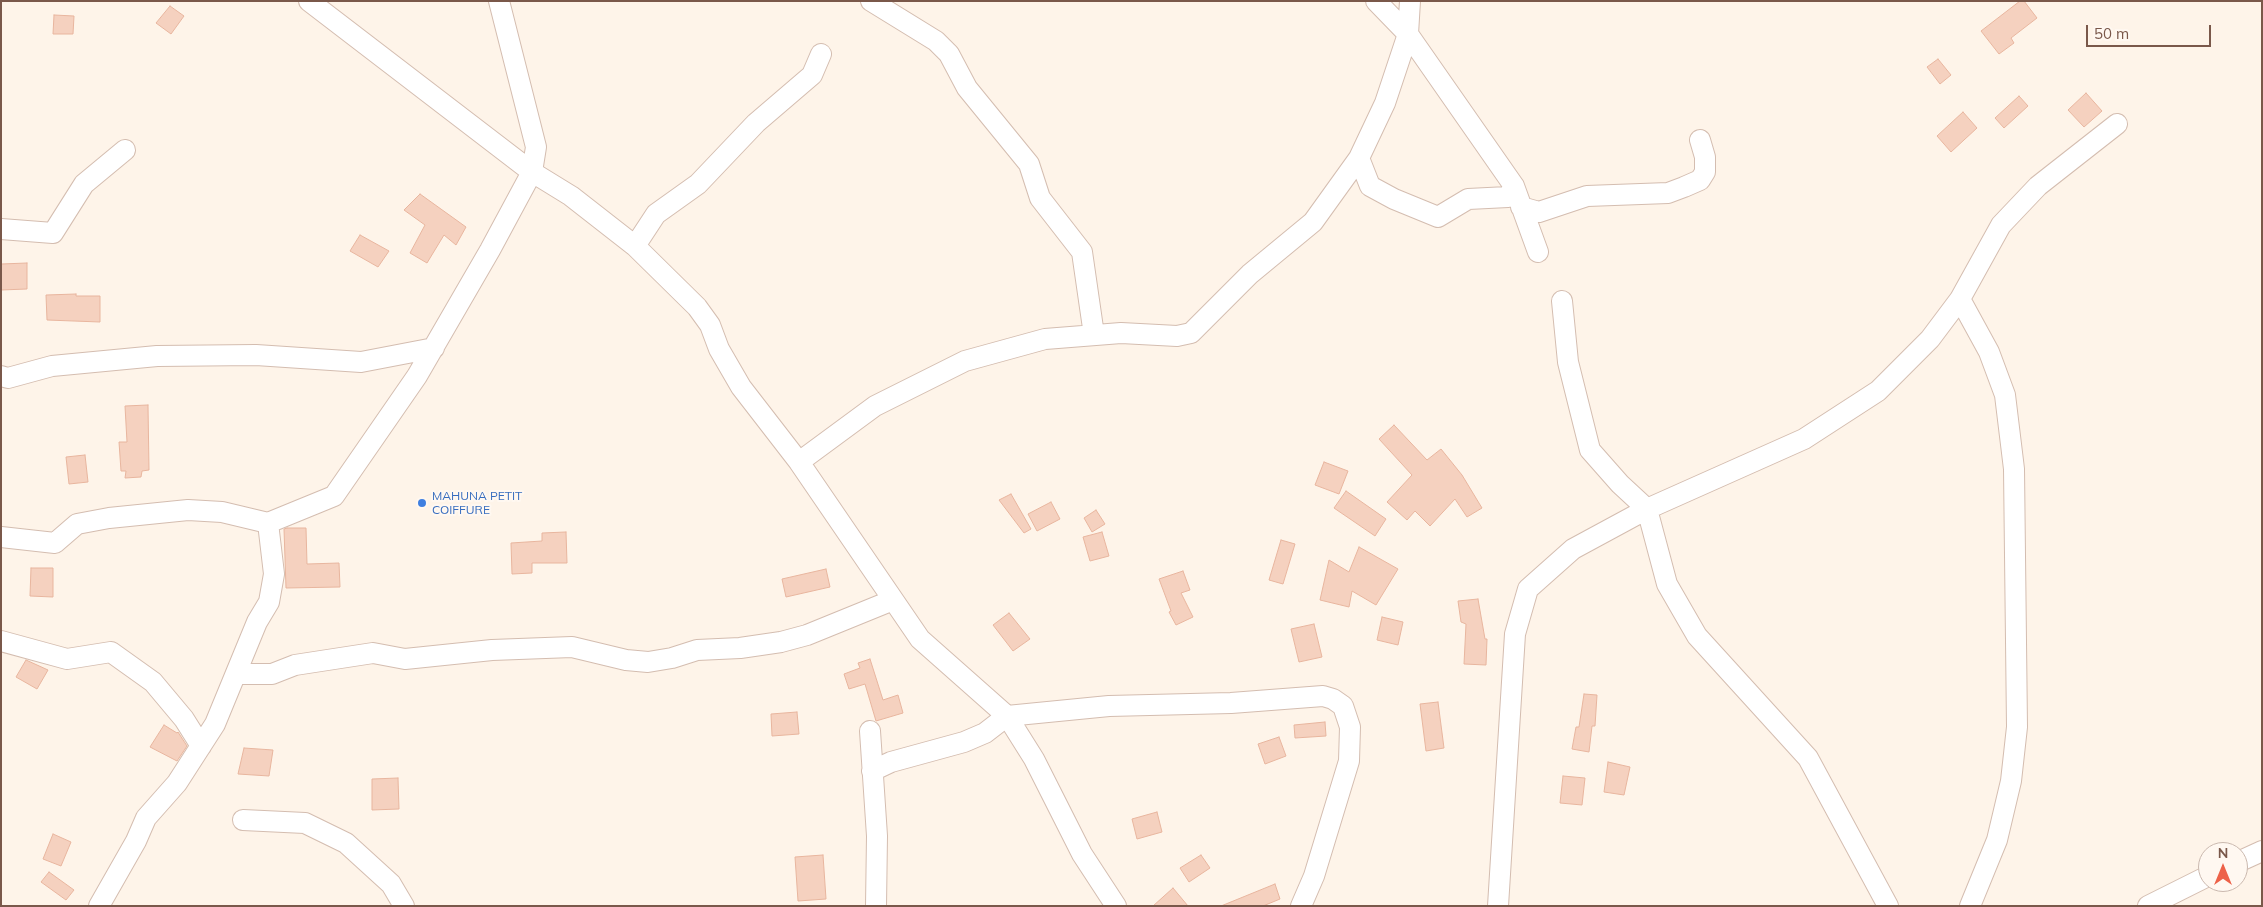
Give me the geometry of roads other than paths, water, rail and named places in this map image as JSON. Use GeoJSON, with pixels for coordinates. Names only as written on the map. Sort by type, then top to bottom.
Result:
{"type":"FeatureCollection","features":[{"type":"Feature","properties":{"kind":"street"},"geometry":{"type":"LineString","coordinates":[[309,1],[532,172],[571,196],[635,246],[697,307],[710,324],[719,349],[741,387],[799,462],[920,639],[1007,716],[1034,758],[1082,854],[1116,906]]}},
{"type":"Feature","properties":{"kind":"street"},"geometry":{"type":"LineString","coordinates":[[1,536],[55,543],[77,524],[109,518],[188,510],[222,512],[268,523],[334,496],[417,376],[490,250],[532,172],[536,147],[499,1]]}},
{"type":"Feature","properties":{"kind":"street"},"geometry":{"type":"LineString","coordinates":[[871,1],[936,41],[949,54],[967,88],[1029,164],[1040,198],[1082,252],[1094,335]]}},
{"type":"Feature","properties":{"kind":"street"},"geometry":{"type":"LineString","coordinates":[[1376,1],[1408,34],[1514,186],[1538,252]]}},
{"type":"Feature","properties":{"kind":"street"},"geometry":{"type":"LineString","coordinates":[[799,462],[875,406],[965,361],[1045,339],[1121,333],[1177,336],[1191,333],[1250,274],[1313,222],[1359,158],[1385,102],[1408,34],[1410,1]]}},
{"type":"Feature","properties":{"kind":"street"},"geometry":{"type":"LineString","coordinates":[[635,246],[656,214],[698,184],[756,123],[812,75],[821,54]]}},
{"type":"Feature","properties":{"kind":"street"},"geometry":{"type":"LineString","coordinates":[[1498,906],[1515,634],[1528,589],[1572,549],[1646,509],[1804,438],[1878,391],[1930,339],[1960,299],[2001,225],[2038,186],[2117,124]]}},
{"type":"Feature","properties":{"kind":"street"},"geometry":{"type":"LineString","coordinates":[[1522,207],[1539,212],[1587,196],[1668,193],[1684,187],[1700,180],[1705,172],[1700,140]]}},
{"type":"Feature","properties":{"kind":"street"},"geometry":{"type":"LineString","coordinates":[[1,230],[8,228],[53,233],[84,184],[126,150]]}},
{"type":"Feature","properties":{"kind":"street"},"geometry":{"type":"LineString","coordinates":[[1359,158],[1370,186],[1394,199],[1438,217],[1468,200],[1508,197],[1514,186]]}},
{"type":"Feature","properties":{"kind":"street"},"geometry":{"type":"LineString","coordinates":[[1960,299],[1989,352],[2005,395],[2014,469],[2017,727],[2011,781],[1997,840],[1970,906]]}},
{"type":"Feature","properties":{"kind":"street"},"geometry":{"type":"LineString","coordinates":[[1562,301],[1568,362],[1590,450],[1620,484],[1646,509],[1667,584],[1697,636],[1808,758],[1888,906]]}},
{"type":"Feature","properties":{"kind":"street"},"geometry":{"type":"LineString","coordinates":[[1,376],[8,378],[52,366],[157,356],[256,355],[361,362],[434,348]]}},
{"type":"Feature","properties":{"kind":"street"},"geometry":{"type":"LineString","coordinates":[[100,906],[136,841],[146,818],[177,783],[215,724],[268,602],[274,574],[268,523]]}},
{"type":"Feature","properties":{"kind":"street"},"geometry":{"type":"LineString","coordinates":[[236,674],[272,674],[295,665],[373,653],[405,659],[492,650],[572,647],[626,660],[648,662],[672,658],[697,650],[740,648],[781,642],[807,635],[893,600]]}},
{"type":"Feature","properties":{"kind":"street"},"geometry":{"type":"LineString","coordinates":[[1,640],[67,659],[111,652],[153,682],[184,718],[201,746]]}},
{"type":"Feature","properties":{"kind":"street"},"geometry":{"type":"LineString","coordinates":[[872,771],[891,762],[964,742],[985,733],[1007,716],[1109,706],[1231,703],[1323,696],[1334,699],[1343,706],[1350,727],[1349,761],[1314,876],[1302,906]]}},
{"type":"Feature","properties":{"kind":"street"},"geometry":{"type":"LineString","coordinates":[[870,731],[877,843],[876,906]]}},
{"type":"Feature","properties":{"kind":"street"},"geometry":{"type":"LineString","coordinates":[[242,820],[305,823],[346,843],[390,884],[404,906]]}},
{"type":"Feature","properties":{"kind":"street"},"geometry":{"type":"LineString","coordinates":[[2248,857],[2262,851]]}},
{"type":"Feature","properties":{"kind":"street"},"geometry":{"type":"LineString","coordinates":[[2148,906],[2198,881]]}},
{"type":"Feature","properties":{"kind":"place","name":"MAHUNA PETIT COIFFURE"},"geometry":{"type":"Point","coordinates":[422,503]}}]}
